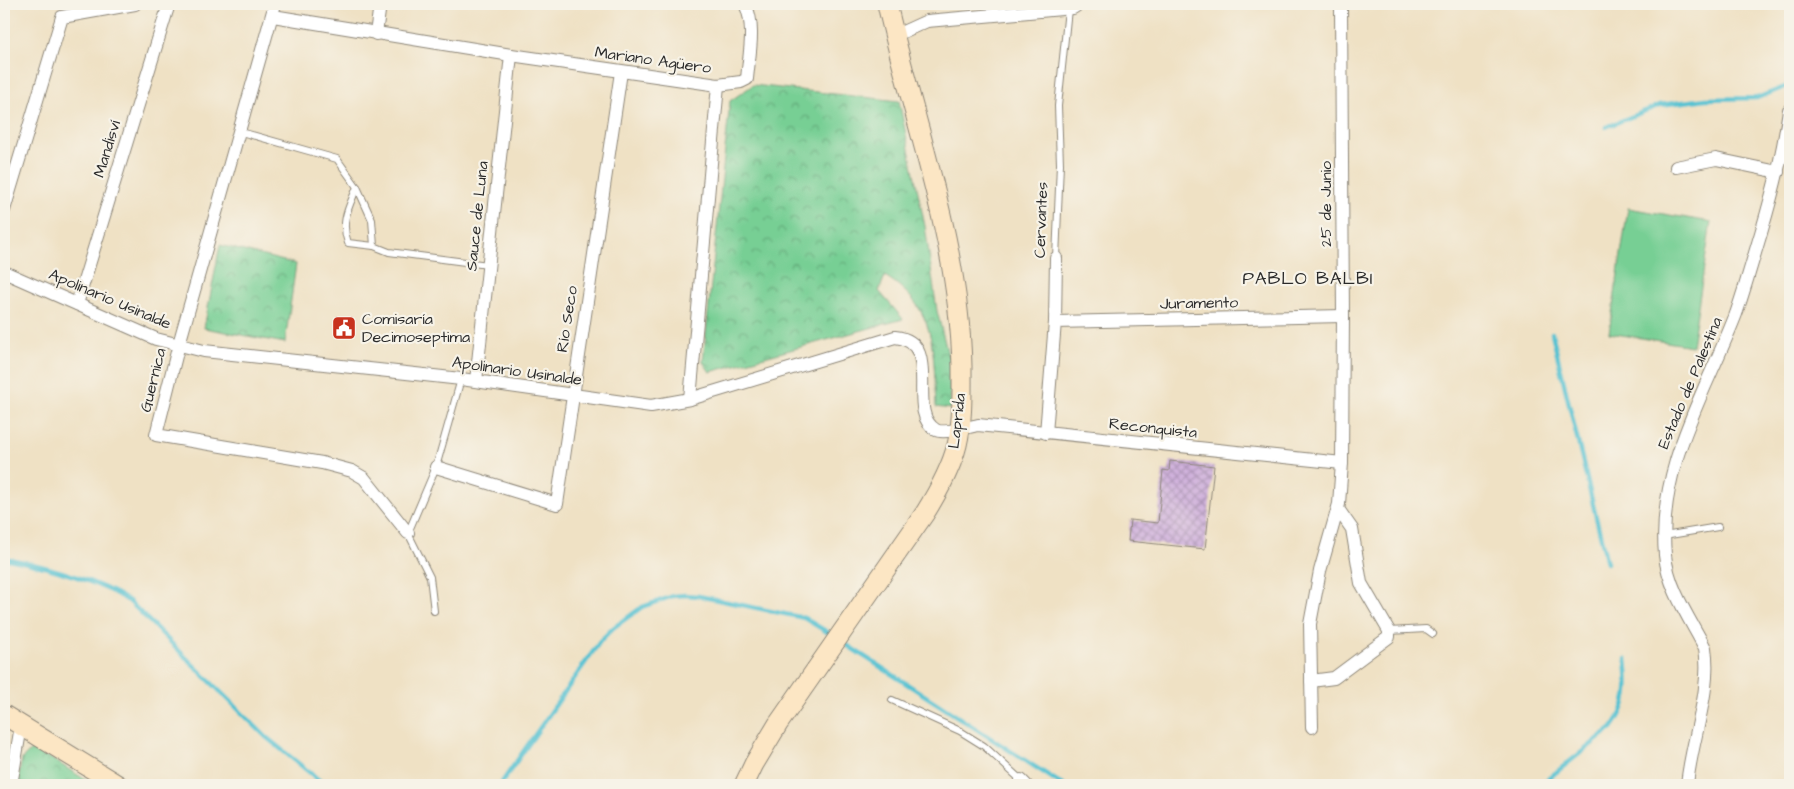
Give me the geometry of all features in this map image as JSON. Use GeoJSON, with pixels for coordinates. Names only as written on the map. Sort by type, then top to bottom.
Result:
{"type":"FeatureCollection","features":[{"type":"Feature","properties":{"kind":"main road","name":"Laprida"},"geometry":{"type":"LineString","coordinates":[[744,785],[766,743],[939,491],[957,446],[960,428],[961,346],[949,252],[887,4]]}},
{"type":"Feature","properties":{"kind":"main road"},"geometry":{"type":"LineString","coordinates":[[4,715],[118,785]]}},
{"type":"Feature","properties":{"kind":"street"},"geometry":{"type":"LineString","coordinates":[[4,210],[62,17],[135,4]]}},
{"type":"Feature","properties":{"kind":"street","name":"Mandisví"},"geometry":{"type":"LineString","coordinates":[[77,304],[169,4]]}},
{"type":"Feature","properties":{"kind":"street"},"geometry":{"type":"LineString","coordinates":[[376,34],[380,4]]}},
{"type":"Feature","properties":{"kind":"street"},"geometry":{"type":"LineString","coordinates":[[718,85],[741,82],[747,79],[751,27],[750,12],[745,4]]}},
{"type":"Feature","properties":{"kind":"street","name":"25 de Junio"},"geometry":{"type":"LineString","coordinates":[[1312,727],[1310,624],[1313,602],[1338,509],[1342,464],[1344,316],[1341,4]]}},
{"type":"Feature","properties":{"kind":"street"},"geometry":{"type":"LineString","coordinates":[[894,36],[927,21],[1074,6]]}},
{"type":"Feature","properties":{"kind":"street","name":"Mariano Agüero"},"geometry":{"type":"LineString","coordinates":[[274,10],[376,34],[718,85],[690,399]]}},
{"type":"Feature","properties":{"kind":"street","name":"Guernica"},"geometry":{"type":"LineString","coordinates":[[274,10],[241,132],[179,344],[156,435],[352,471],[364,478],[408,533]]}},
{"type":"Feature","properties":{"kind":"street","name":"Sauce de Luna"},"geometry":{"type":"LineString","coordinates":[[476,381],[511,55]]}},
{"type":"Feature","properties":{"kind":"street","name":"Río Seco"},"geometry":{"type":"LineString","coordinates":[[436,467],[557,504],[621,72]]}},
{"type":"Feature","properties":{"kind":"street","name":"Estado de Palestina"},"geometry":{"type":"LineString","coordinates":[[1687,785],[1690,757],[1706,683],[1707,658],[1705,648],[1671,580],[1665,555],[1664,536],[1667,507],[1679,447],[1736,315],[1778,172],[1789,110]]}},
{"type":"Feature","properties":{"kind":"street"},"geometry":{"type":"LineString","coordinates":[[1676,167],[1716,159],[1778,172]]}},
{"type":"Feature","properties":{"kind":"street","name":"Cervantes"},"geometry":{"type":"LineString","coordinates":[[1046,433],[1055,322],[1056,258]]}},
{"type":"Feature","properties":{"kind":"street","name":"Apolinario Usinalde"},"geometry":{"type":"LineString","coordinates":[[4,272],[156,338],[204,351],[461,379],[652,406],[690,399],[895,337],[906,338],[915,343],[921,356],[923,406],[929,422],[936,430],[944,431],[960,428]]}},
{"type":"Feature","properties":{"kind":"street","name":"Juramento"},"geometry":{"type":"LineString","coordinates":[[1055,322],[1344,316]]}},
{"type":"Feature","properties":{"kind":"street","name":"Reconquista"},"geometry":{"type":"LineString","coordinates":[[960,428],[978,425],[1342,464]]}},
{"type":"Feature","properties":{"kind":"street"},"geometry":{"type":"LineString","coordinates":[[1311,681],[1334,678],[1389,637],[1389,631],[1361,583],[1352,529],[1338,509]]}},
{"type":"Feature","properties":{"kind":"street"},"geometry":{"type":"LineString","coordinates":[[10,785],[20,726]]}},
{"type":"Feature","properties":{"kind":"lane","name":"Cervantes"},"geometry":{"type":"LineString","coordinates":[[1056,258],[1060,164],[1058,106],[1074,6]]}},
{"type":"Feature","properties":{"kind":"lane"},"geometry":{"type":"LineString","coordinates":[[241,132],[337,159],[357,187],[372,220],[374,246]]}},
{"type":"Feature","properties":{"kind":"lane"},"geometry":{"type":"LineString","coordinates":[[357,187],[345,217],[344,230],[348,243],[374,246],[389,252],[488,265]]}},
{"type":"Feature","properties":{"kind":"lane"},"geometry":{"type":"LineString","coordinates":[[434,611],[430,577],[408,533],[436,467],[461,379]]}},
{"type":"Feature","properties":{"kind":"lane"},"geometry":{"type":"LineString","coordinates":[[1664,536],[1718,527]]}},
{"type":"Feature","properties":{"kind":"lane"},"geometry":{"type":"LineString","coordinates":[[1389,631],[1426,629],[1433,634]]}},
{"type":"Feature","properties":{"kind":"lane"},"geometry":{"type":"LineString","coordinates":[[892,700],[960,731],[984,746],[1021,783]]}},
{"type":"Feature","properties":{"kind":"green space"},"geometry":{"type":"Polygon","coordinates":[[[753,85],[899,101],[925,226],[937,311],[949,359],[951,409],[936,407],[933,349],[924,317],[915,302],[885,276],[879,291],[903,319],[710,372],[703,362],[730,101],[753,85]]]}},
{"type":"Feature","properties":{"kind":"green space"},"geometry":{"type":"Polygon","coordinates":[[[1628,208],[1711,222],[1692,346],[1609,333],[1628,208]]]}},
{"type":"Feature","properties":{"kind":"green space"},"geometry":{"type":"Polygon","coordinates":[[[220,245],[296,264],[285,343],[204,328],[220,245]]]}},
{"type":"Feature","properties":{"kind":"green space"},"geometry":{"type":"Polygon","coordinates":[[[31,750],[39,751],[94,785],[17,785],[22,759],[31,750]]]}},
{"type":"Feature","properties":{"kind":"building"},"geometry":{"type":"Polygon","coordinates":[[[1170,461],[1214,466],[1205,549],[1128,541],[1130,520],[1158,523],[1163,470],[1169,471],[1170,461]]]}},
{"type":"Feature","properties":{"kind":"waterway"},"geometry":{"type":"LineString","coordinates":[[1606,127],[1660,105],[1706,99],[1757,98],[1790,85]]}},
{"type":"Feature","properties":{"kind":"waterway"},"geometry":{"type":"LineString","coordinates":[[1552,333],[1607,563]]}},
{"type":"Feature","properties":{"kind":"waterway"},"geometry":{"type":"LineString","coordinates":[[4,558],[84,579],[129,601],[266,737],[325,785]]}},
{"type":"Feature","properties":{"kind":"waterway"},"geometry":{"type":"LineString","coordinates":[[500,785],[601,640],[613,628],[642,607],[673,596],[699,596],[804,618],[834,636]]}},
{"type":"Feature","properties":{"kind":"waterway"},"geometry":{"type":"LineString","coordinates":[[842,642],[1063,785]]}},
{"type":"Feature","properties":{"kind":"waterway"},"geometry":{"type":"LineString","coordinates":[[1540,785],[1612,728],[1618,720],[1625,704],[1627,687],[1626,659]]}},
{"type":"Feature","properties":{"kind":"place","name":"Comisaría Decimoseptima"},"geometry":{"type":"Point","coordinates":[344,328]}},
{"type":"Feature","properties":{"kind":"district","name":"PABLO BALBI"},"geometry":{"type":"Point","coordinates":[1308,278]}}]}
